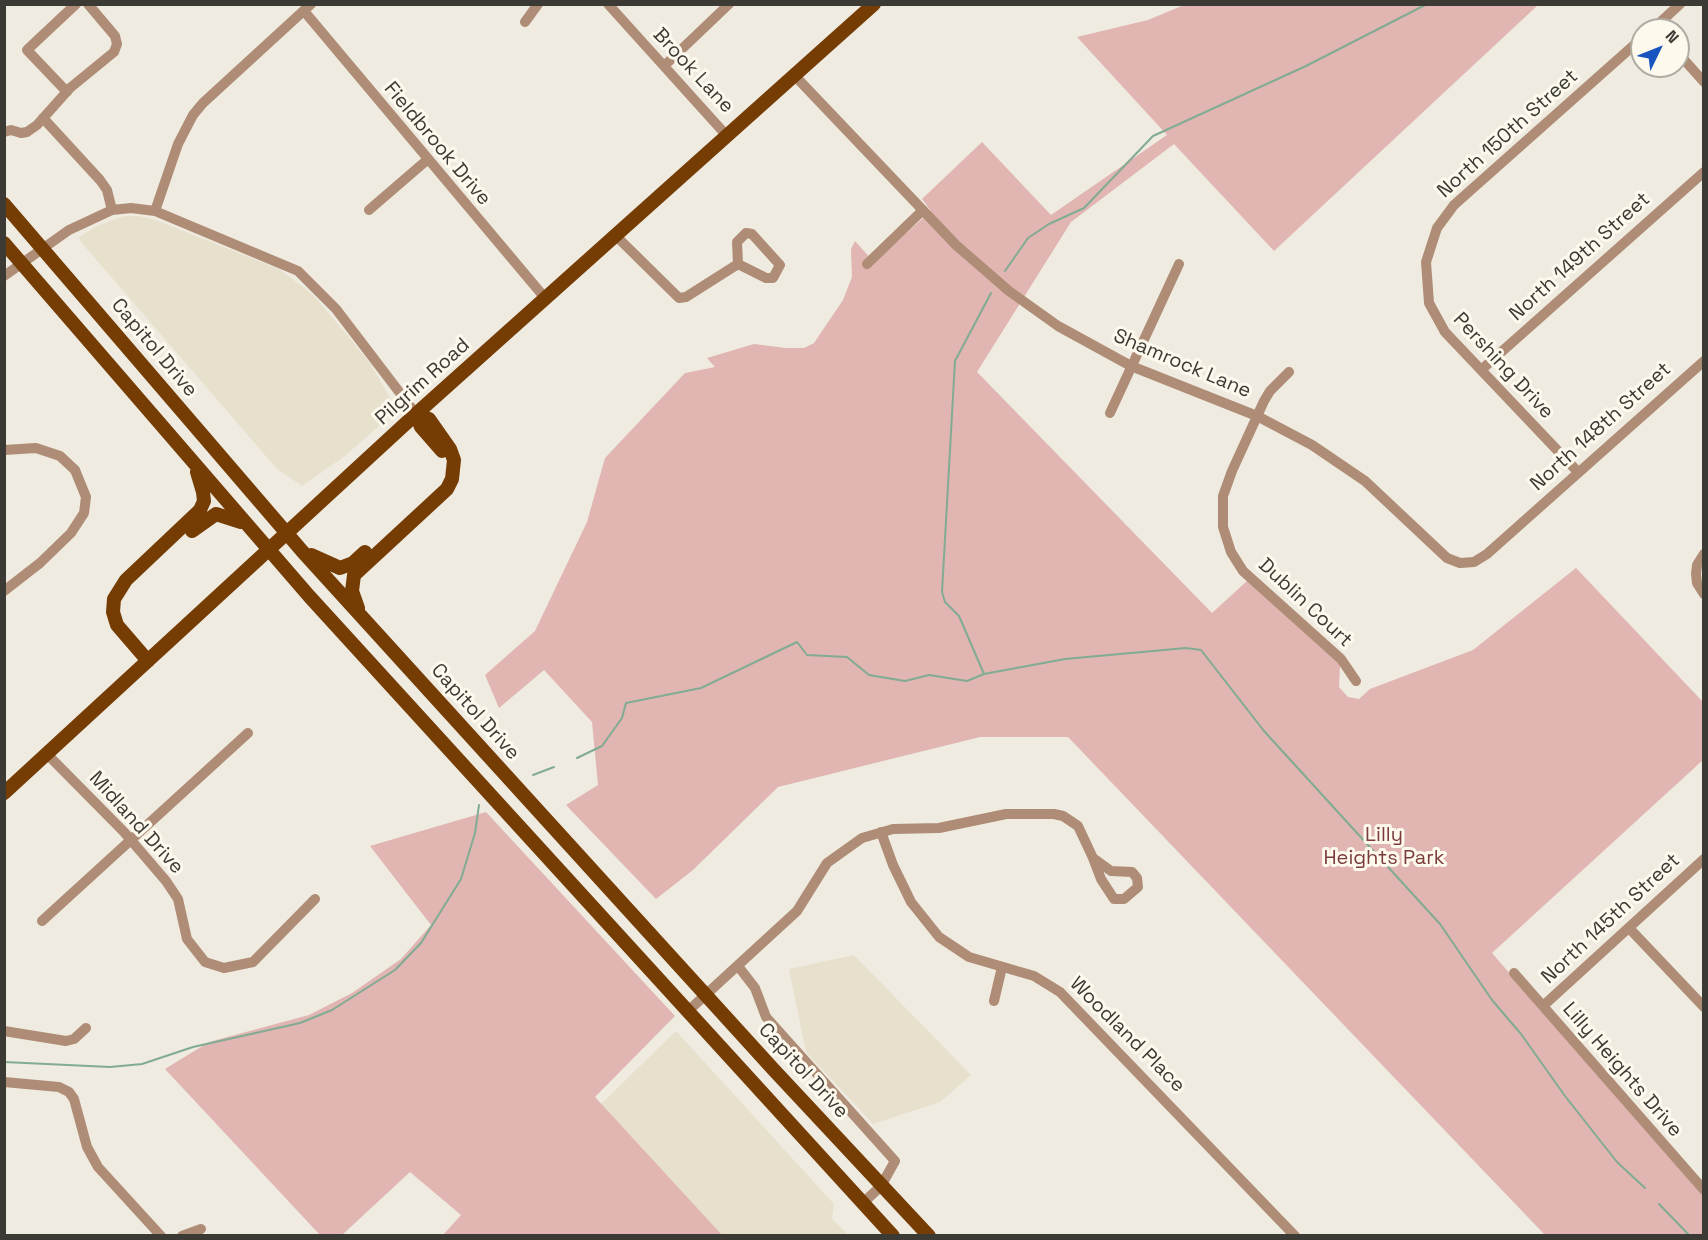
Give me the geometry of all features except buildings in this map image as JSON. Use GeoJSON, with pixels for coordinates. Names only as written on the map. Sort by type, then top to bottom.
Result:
{"type":"FeatureCollection","features":[{"type":"Feature","properties":{"kind":"main road","name":"Pilgrim Road"},"geometry":{"type":"LineString","coordinates":[[4,793],[416,414],[874,4]]}},
{"type":"Feature","properties":{"kind":"main road","name":"Capitol Drive"},"geometry":{"type":"LineString","coordinates":[[4,204],[302,551],[929,1236]]}},
{"type":"Feature","properties":{"kind":"main road"},"geometry":{"type":"LineString","coordinates":[[4,243],[247,526],[893,1236]]}},
{"type":"Feature","properties":{"kind":"main road"},"geometry":{"type":"LineString","coordinates":[[117,374],[135,358]]}},
{"type":"Feature","properties":{"kind":"main road"},"geometry":{"type":"LineString","coordinates":[[302,551],[332,566],[346,566],[441,482],[446,466],[445,458],[440,447],[421,427],[416,414]]}},
{"type":"Feature","properties":{"kind":"main road"},"geometry":{"type":"LineString","coordinates":[[361,615],[352,591],[354,575],[447,489],[452,479],[454,460],[450,449],[429,419],[416,414]]}},
{"type":"Feature","properties":{"kind":"main road"},"geometry":{"type":"LineString","coordinates":[[151,658],[117,625],[113,612],[114,599],[126,580],[200,510],[204,501],[196,467]]}},
{"type":"Feature","properties":{"kind":"main road"},"geometry":{"type":"LineString","coordinates":[[151,658],[122,619],[121,603],[126,590],[210,516],[221,514],[247,526]]}},
{"type":"Feature","properties":{"kind":"main road"},"geometry":{"type":"LineString","coordinates":[[517,824],[535,807]]}},
{"type":"Feature","properties":{"kind":"street"},"geometry":{"type":"LineString","coordinates":[[67,92],[27,50],[76,4]]}},
{"type":"Feature","properties":{"kind":"street"},"geometry":{"type":"LineString","coordinates":[[4,132],[11,130],[27,132],[67,92],[114,52],[117,44],[115,36],[88,4]]}},
{"type":"Feature","properties":{"kind":"street"},"geometry":{"type":"LineString","coordinates":[[525,22],[538,4]]}},
{"type":"Feature","properties":{"kind":"street","name":"Brook Lane"},"geometry":{"type":"LineString","coordinates":[[608,4],[727,136]]}},
{"type":"Feature","properties":{"kind":"street"},"geometry":{"type":"LineString","coordinates":[[663,66],[729,4]]}},
{"type":"Feature","properties":{"kind":"street"},"geometry":{"type":"LineString","coordinates":[[1666,18],[1680,4]]}},
{"type":"Feature","properties":{"kind":"street"},"geometry":{"type":"LineString","coordinates":[[156,211],[178,144],[198,109],[307,8]]}},
{"type":"Feature","properties":{"kind":"street","name":"Fieldbrook Drive"},"geometry":{"type":"LineString","coordinates":[[307,8],[427,160],[544,298]]}},
{"type":"Feature","properties":{"kind":"street","name":"North 150th Street"},"geometry":{"type":"LineString","coordinates":[[1425,274],[1432,239],[1454,205],[1630,49]]}},
{"type":"Feature","properties":{"kind":"street"},"geometry":{"type":"LineString","coordinates":[[1690,66],[1704,82]]}},
{"type":"Feature","properties":{"kind":"street","name":"Shamrock Lane"},"geometry":{"type":"LineString","coordinates":[[795,76],[968,256],[1009,291],[1069,332],[1131,366],[1257,416],[1312,445],[1356,475],[1453,561],[1466,563],[1480,559],[1523,521]]}},
{"type":"Feature","properties":{"kind":"street"},"geometry":{"type":"LineString","coordinates":[[43,118],[100,180],[107,190],[112,210]]}},
{"type":"Feature","properties":{"kind":"street"},"geometry":{"type":"LineString","coordinates":[[369,210],[427,160]]}},
{"type":"Feature","properties":{"kind":"street","name":"North 149th Street"},"geometry":{"type":"LineString","coordinates":[[1481,370],[1704,172]]}},
{"type":"Feature","properties":{"kind":"street"},"geometry":{"type":"LineString","coordinates":[[4,276],[69,230],[112,210],[131,208],[156,211],[298,271],[336,309],[416,414]]}},
{"type":"Feature","properties":{"kind":"street"},"geometry":{"type":"LineString","coordinates":[[867,264],[923,210]]}},
{"type":"Feature","properties":{"kind":"street"},"geometry":{"type":"LineString","coordinates":[[746,233],[753,234],[780,265],[773,278],[766,278],[738,264],[736,242],[746,233]]}},
{"type":"Feature","properties":{"kind":"street"},"geometry":{"type":"LineString","coordinates":[[615,235],[679,298],[686,297],[738,264]]}},
{"type":"Feature","properties":{"kind":"street"},"geometry":{"type":"LineString","coordinates":[[1110,413],[1179,264]]}},
{"type":"Feature","properties":{"kind":"street","name":"Pershing Drive"},"geometry":{"type":"LineString","coordinates":[[1425,274],[1427,294],[1435,316],[1457,346],[1577,471]]}},
{"type":"Feature","properties":{"kind":"street","name":"North 148th Street"},"geometry":{"type":"LineString","coordinates":[[1523,521],[1704,361]]}},
{"type":"Feature","properties":{"kind":"street","name":"Dublin Court"},"geometry":{"type":"LineString","coordinates":[[1289,372],[1270,391],[1223,496],[1222,512],[1226,540],[1237,563],[1249,578],[1341,659],[1356,681]]}},
{"type":"Feature","properties":{"kind":"street"},"geometry":{"type":"LineString","coordinates":[[4,450],[36,448],[50,452],[75,470],[86,497],[84,513],[78,525],[62,543],[18,582],[4,591]]}},
{"type":"Feature","properties":{"kind":"street"},"geometry":{"type":"LineString","coordinates":[[1704,554],[1697,565],[1696,574],[1697,583],[1704,594]]}},
{"type":"Feature","properties":{"kind":"street"},"geometry":{"type":"LineString","coordinates":[[42,921],[248,733]]}},
{"type":"Feature","properties":{"kind":"street","name":"Midland Drive"},"geometry":{"type":"LineString","coordinates":[[47,754],[130,840],[173,891],[181,908],[187,939],[197,955],[214,966],[232,968],[244,966],[260,956],[315,899]]}},
{"type":"Feature","properties":{"kind":"street"},"geometry":{"type":"LineString","coordinates":[[688,1011],[797,911],[820,872],[834,856],[862,838],[893,829],[939,828],[1006,814],[1054,814],[1063,816],[1078,826],[1101,879],[1114,898],[1124,899],[1138,887],[1137,878],[1132,872],[1111,871],[1093,858]]}},
{"type":"Feature","properties":{"kind":"street","name":"Woodland Place"},"geometry":{"type":"LineString","coordinates":[[881,832],[901,882],[927,924],[957,950],[978,961],[1034,976],[1071,1001],[1295,1236]]}},
{"type":"Feature","properties":{"kind":"street","name":"North 145th Street"},"geometry":{"type":"LineString","coordinates":[[1543,1006],[1704,859]]}},
{"type":"Feature","properties":{"kind":"street"},"geometry":{"type":"LineString","coordinates":[[1629,928],[1704,1006]]}},
{"type":"Feature","properties":{"kind":"street"},"geometry":{"type":"LineString","coordinates":[[738,966],[755,988],[766,1017],[895,1161],[881,1186],[863,1203]]}},
{"type":"Feature","properties":{"kind":"street"},"geometry":{"type":"LineString","coordinates":[[994,1001],[1002,967]]}},
{"type":"Feature","properties":{"kind":"street","name":"Lilly Heights Drive"},"geometry":{"type":"LineString","coordinates":[[1514,973],[1704,1190]]}},
{"type":"Feature","properties":{"kind":"street"},"geometry":{"type":"LineString","coordinates":[[4,1031],[66,1041],[74,1039],[86,1028]]}},
{"type":"Feature","properties":{"kind":"street"},"geometry":{"type":"LineString","coordinates":[[4,1082],[59,1087],[69,1092],[74,1099],[87,1147],[98,1167],[161,1236]]}},
{"type":"Feature","properties":{"kind":"street"},"geometry":{"type":"LineString","coordinates":[[182,1236],[201,1229]]}},
{"type":"Feature","properties":{"kind":"shaded area"},"geometry":{"type":"Polygon","coordinates":[[[125,216],[156,220],[279,269],[312,294],[348,336],[370,363],[397,410],[345,456],[302,486],[277,469],[81,242],[79,237],[99,225],[125,216]]]}},
{"type":"Feature","properties":{"kind":"shaded area"},"geometry":{"type":"Polygon","coordinates":[[[854,955],[971,1075],[940,1102],[873,1124],[806,1052],[789,969],[854,955]]]}},
{"type":"Feature","properties":{"kind":"shaded area"},"geometry":{"type":"Polygon","coordinates":[[[676,1031],[834,1204],[832,1219],[848,1235],[722,1235],[601,1104],[676,1031]]]}},
{"type":"Feature","properties":{"kind":"green space","name":"Lilly Heights Park"},"geometry":{"type":"Polygon","coordinates":[[[1184,5],[1538,5],[1274,251],[1174,144],[1071,222],[977,372],[1212,613],[1247,581],[1338,660],[1339,687],[1348,697],[1359,699],[1370,689],[1473,650],[1576,568],[1703,702],[1703,760],[1492,953],[1703,1196],[1703,1235],[1545,1235],[1068,737],[980,737],[778,787],[693,870],[656,899],[566,805],[598,785],[592,722],[544,670],[499,708],[485,675],[535,631],[587,522],[605,458],[685,373],[715,367],[707,358],[754,344],[804,348],[814,343],[843,300],[852,277],[851,249],[855,241],[874,262],[931,211],[922,199],[982,142],[1051,215],[1167,135],[1077,37],[1148,20],[1184,5]]]}},
{"type":"Feature","properties":{"kind":"green space"},"geometry":{"type":"Polygon","coordinates":[[[486,812],[675,1016],[595,1097],[722,1235],[443,1235],[461,1215],[410,1172],[342,1235],[320,1235],[165,1069],[209,1042],[309,1015],[352,993],[401,959],[431,925],[370,846],[486,812]]]}},
{"type":"Feature","properties":{"kind":"waterway"},"geometry":{"type":"LineString","coordinates":[[1005,271],[1028,238],[1049,224],[1084,208],[1153,136],[1306,66],[1427,4]]}},
{"type":"Feature","properties":{"kind":"waterway"},"geometry":{"type":"LineString","coordinates":[[984,674],[959,616],[945,602],[942,592],[955,361],[991,293]]}},
{"type":"Feature","properties":{"kind":"waterway"},"geometry":{"type":"LineString","coordinates":[[577,758],[602,746],[622,718],[626,703],[701,688],[797,642],[807,655],[847,657],[869,675],[905,681],[929,675],[967,681],[984,674],[1065,659],[1186,648],[1201,650],[1264,731],[1440,924],[1492,1000],[1521,1034],[1565,1096],[1617,1162],[1645,1188]]}},
{"type":"Feature","properties":{"kind":"waterway"},"geometry":{"type":"LineString","coordinates":[[533,775],[554,767]]}},
{"type":"Feature","properties":{"kind":"waterway"},"geometry":{"type":"LineString","coordinates":[[4,1062],[110,1067],[142,1064],[193,1047],[300,1023],[332,1010],[395,970],[421,943],[461,879],[475,833],[479,805]]}},
{"type":"Feature","properties":{"kind":"waterway"},"geometry":{"type":"LineString","coordinates":[[1659,1204],[1690,1236]]}}]}
